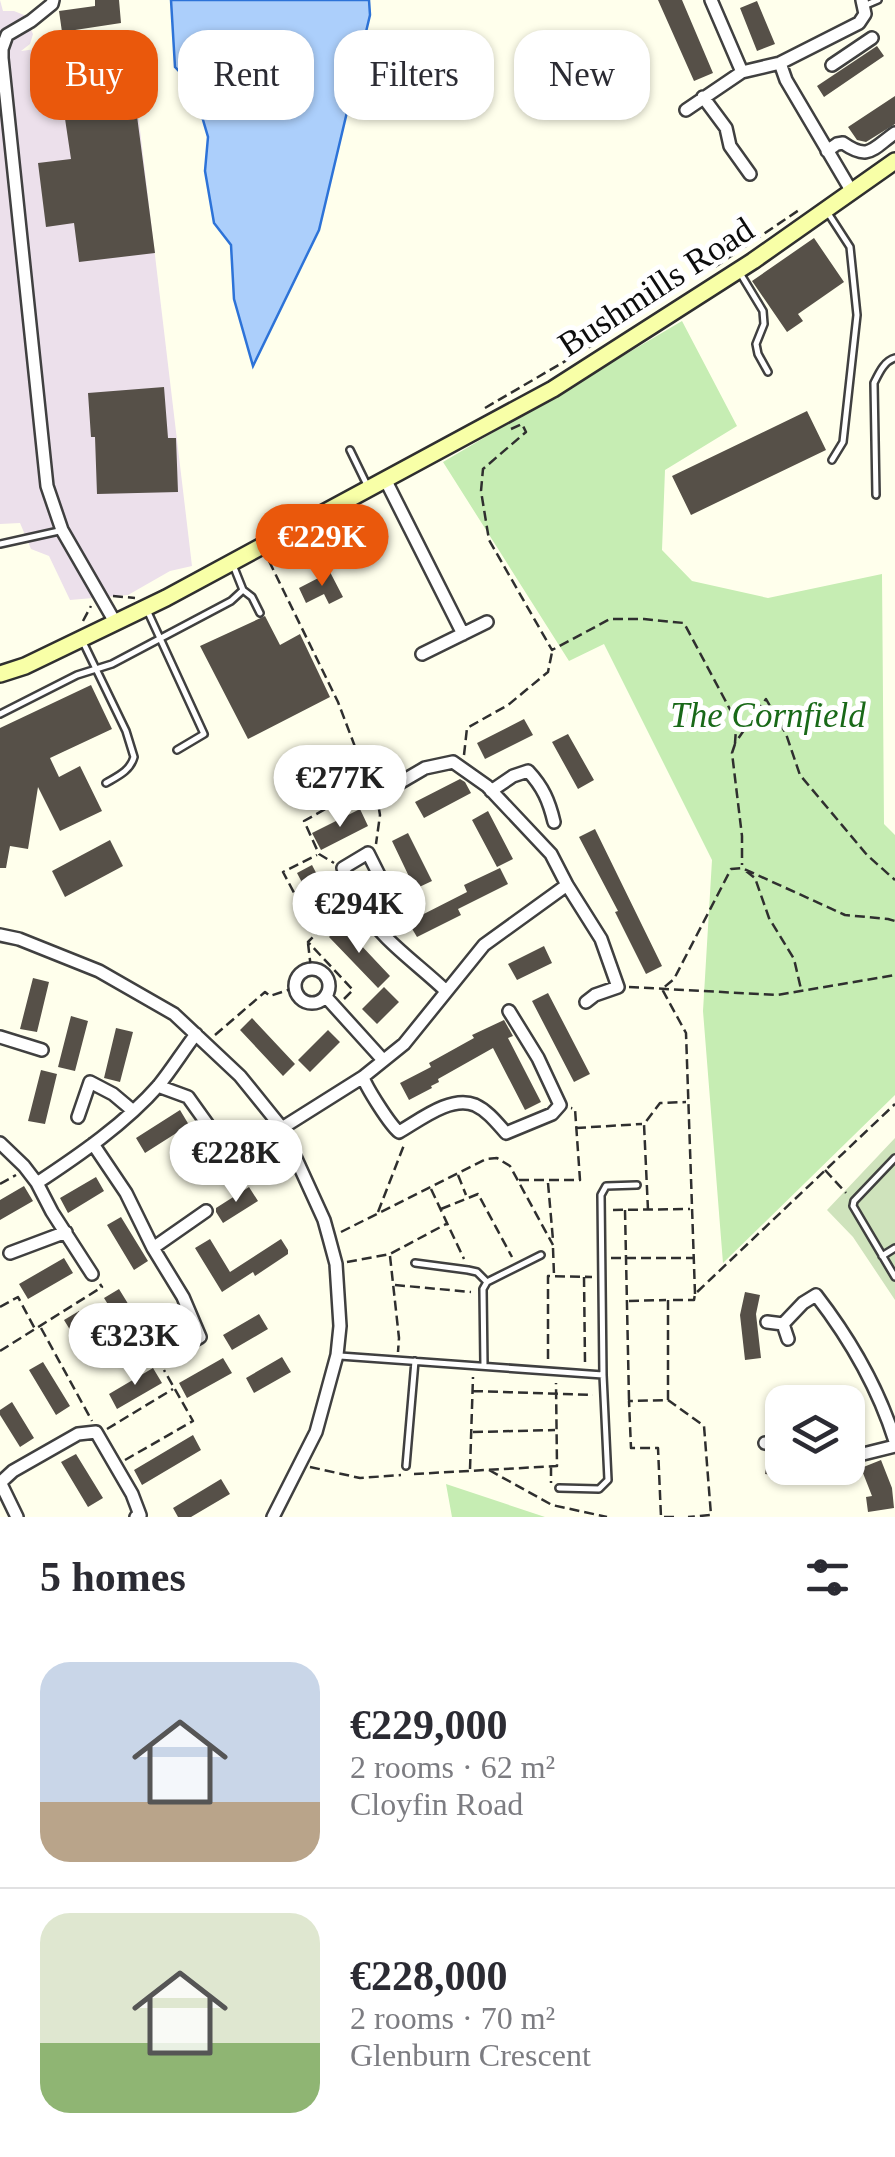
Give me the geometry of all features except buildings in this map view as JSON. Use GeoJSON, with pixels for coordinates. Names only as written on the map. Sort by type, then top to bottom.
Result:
{"type":"FeatureCollection","features":[{"type":"Feature","properties":{"kind":"main road","name":"Bushmills Road"},"geometry":{"type":"LineString","coordinates":[[0,674],[25,666],[81,632],[115,622],[141,602],[232,563],[553,389],[738,270],[895,161]]}},
{"type":"Feature","properties":{"kind":"street"},"geometry":{"type":"LineString","coordinates":[[53,0],[32,21],[7,35],[1,52],[47,486],[62,530],[115,622]]}},
{"type":"Feature","properties":{"kind":"street"},"geometry":{"type":"LineString","coordinates":[[711,0],[742,72]]}},
{"type":"Feature","properties":{"kind":"street"},"geometry":{"type":"LineString","coordinates":[[686,110],[742,72],[780,63],[854,26],[866,14],[863,3]]}},
{"type":"Feature","properties":{"kind":"street"},"geometry":{"type":"LineString","coordinates":[[832,65],[868,42],[854,26]]}},
{"type":"Feature","properties":{"kind":"street"},"geometry":{"type":"LineString","coordinates":[[780,63],[786,80],[852,192]]}},
{"type":"Feature","properties":{"kind":"street"},"geometry":{"type":"LineString","coordinates":[[703,98],[726,128],[730,146],[750,174]]}},
{"type":"Feature","properties":{"kind":"street"},"geometry":{"type":"LineString","coordinates":[[827,151],[842,143],[854,152],[868,152],[895,133]]}},
{"type":"Feature","properties":{"kind":"street"},"geometry":{"type":"LineString","coordinates":[[386,480],[463,634]]}},
{"type":"Feature","properties":{"kind":"street"},"geometry":{"type":"LineString","coordinates":[[422,654],[487,622]]}},
{"type":"Feature","properties":{"kind":"street"},"geometry":{"type":"LineString","coordinates":[[389,790],[425,768],[453,762],[491,791],[551,854],[601,939],[618,987],[586,1002]]}},
{"type":"Feature","properties":{"kind":"street"},"geometry":{"type":"LineString","coordinates":[[491,791],[528,771],[541,785],[554,822]]}},
{"type":"Feature","properties":{"kind":"street"},"geometry":{"type":"LineString","coordinates":[[362,907],[388,894],[368,853],[343,868],[362,907],[412,963],[446,991]]}},
{"type":"Feature","properties":{"kind":"street"},"geometry":{"type":"LineString","coordinates":[[282,1128],[364,1077],[404,1044],[484,945],[567,885]]}},
{"type":"Feature","properties":{"kind":"street"},"geometry":{"type":"LineString","coordinates":[[0,935],[99,971],[174,1014],[240,1076],[282,1128],[330,1238],[336,1264],[340,1326],[337,1355],[316,1432],[273,1517]]}},
{"type":"Feature","properties":{"kind":"street"},"geometry":{"type":"LineString","coordinates":[[330,1002],[316,1004],[299,999],[294,988],[297,977],[311,969],[322,972],[328,981],[330,1002],[383,1060]]}},
{"type":"Feature","properties":{"kind":"street"},"geometry":{"type":"LineString","coordinates":[[364,1077],[390,1125],[399,1132],[458,1102],[474,1104],[506,1133],[552,1114],[560,1105],[510,1011]]}},
{"type":"Feature","properties":{"kind":"street"},"geometry":{"type":"LineString","coordinates":[[0,1037],[42,1050]]}},
{"type":"Feature","properties":{"kind":"street"},"geometry":{"type":"LineString","coordinates":[[37,1183],[93,1144],[132,1110],[200,1039]]}},
{"type":"Feature","properties":{"kind":"street"},"geometry":{"type":"LineString","coordinates":[[78,1117],[90,1082],[132,1110]]}},
{"type":"Feature","properties":{"kind":"street"},"geometry":{"type":"LineString","coordinates":[[158,1086],[188,1097],[208,1125]]}},
{"type":"Feature","properties":{"kind":"street"},"geometry":{"type":"LineString","coordinates":[[0,1143],[37,1183],[92,1274]]}},
{"type":"Feature","properties":{"kind":"street"},"geometry":{"type":"LineString","coordinates":[[93,1144],[126,1193],[183,1297],[200,1337],[166,1357]]}},
{"type":"Feature","properties":{"kind":"street"},"geometry":{"type":"LineString","coordinates":[[153,1248],[206,1211]]}},
{"type":"Feature","properties":{"kind":"street"},"geometry":{"type":"LineString","coordinates":[[10,1253],[66,1232]]}},
{"type":"Feature","properties":{"kind":"street"},"geometry":{"type":"LineString","coordinates":[[804,1282],[841,1327],[860,1359],[895,1444],[865,1453]]}},
{"type":"Feature","properties":{"kind":"street"},"geometry":{"type":"LineString","coordinates":[[783,1324],[802,1303],[816,1295]]}},
{"type":"Feature","properties":{"kind":"street"},"geometry":{"type":"LineString","coordinates":[[767,1322],[783,1324]]}},
{"type":"Feature","properties":{"kind":"street"},"geometry":{"type":"LineString","coordinates":[[783,1324],[788,1339]]}},
{"type":"Feature","properties":{"kind":"street"},"geometry":{"type":"LineString","coordinates":[[17,1517],[0,1483],[13,1470],[78,1434],[96,1433],[132,1494],[140,1515],[136,1517]]}},
{"type":"Feature","properties":{"kind":"lane"},"geometry":{"type":"LineString","coordinates":[[863,3],[878,0]]}},
{"type":"Feature","properties":{"kind":"lane"},"geometry":{"type":"LineString","coordinates":[[826,210],[850,247],[856,315],[843,442],[832,460]]}},
{"type":"Feature","properties":{"kind":"lane"},"geometry":{"type":"LineString","coordinates":[[738,270],[762,311],[764,324],[756,344],[768,372]]}},
{"type":"Feature","properties":{"kind":"lane"},"geometry":{"type":"LineString","coordinates":[[876,495],[874,383],[880,370],[895,358]]}},
{"type":"Feature","properties":{"kind":"lane"},"geometry":{"type":"LineString","coordinates":[[350,450],[370,489]]}},
{"type":"Feature","properties":{"kind":"lane"},"geometry":{"type":"LineString","coordinates":[[0,544],[62,530]]}},
{"type":"Feature","properties":{"kind":"lane"},"geometry":{"type":"LineString","coordinates":[[232,563],[243,590],[260,612]]}},
{"type":"Feature","properties":{"kind":"lane"},"geometry":{"type":"LineString","coordinates":[[0,714],[77,676],[112,664],[231,601],[243,590]]}},
{"type":"Feature","properties":{"kind":"lane"},"geometry":{"type":"LineString","coordinates":[[141,602],[204,734],[178,750]]}},
{"type":"Feature","properties":{"kind":"lane"},"geometry":{"type":"LineString","coordinates":[[81,632],[134,756],[130,767],[106,783]]}},
{"type":"Feature","properties":{"kind":"lane"},"geometry":{"type":"LineString","coordinates":[[893,1160],[895,1170]]}},
{"type":"Feature","properties":{"kind":"lane"},"geometry":{"type":"LineString","coordinates":[[893,1160],[853,1206],[895,1277]]}},
{"type":"Feature","properties":{"kind":"lane"},"geometry":{"type":"LineString","coordinates":[[559,1488],[599,1489],[608,1480],[601,1195],[606,1186],[637,1185]]}},
{"type":"Feature","properties":{"kind":"lane"},"geometry":{"type":"LineString","coordinates":[[882,1256],[895,1248]]}},
{"type":"Feature","properties":{"kind":"lane"},"geometry":{"type":"LineString","coordinates":[[484,1366],[483,1293],[488,1282],[541,1255]]}},
{"type":"Feature","properties":{"kind":"lane"},"geometry":{"type":"LineString","coordinates":[[415,1264],[477,1272],[488,1282]]}},
{"type":"Feature","properties":{"kind":"lane"},"geometry":{"type":"LineString","coordinates":[[337,1355],[603,1374]]}},
{"type":"Feature","properties":{"kind":"lane"},"geometry":{"type":"LineString","coordinates":[[406,1466],[415,1361]]}},
{"type":"Feature","properties":{"kind":"path"},"geometry":{"type":"LineString","coordinates":[[716,266],[796,212]]}},
{"type":"Feature","properties":{"kind":"path"},"geometry":{"type":"LineString","coordinates":[[486,408],[602,339]]}},
{"type":"Feature","properties":{"kind":"path"},"geometry":{"type":"LineString","coordinates":[[463,768],[467,728],[508,705],[548,672],[552,650],[489,540],[481,492],[483,468],[526,432],[522,424],[508,431]]}},
{"type":"Feature","properties":{"kind":"path"},"geometry":{"type":"LineString","coordinates":[[262,547],[338,702],[356,752],[354,793]]}},
{"type":"Feature","properties":{"kind":"path"},"geometry":{"type":"LineString","coordinates":[[81,632],[98,595],[141,602]]}},
{"type":"Feature","properties":{"kind":"path"},"geometry":{"type":"LineString","coordinates":[[552,650],[610,619],[684,623],[736,730],[732,753],[742,868]]}},
{"type":"Feature","properties":{"kind":"path"},"geometry":{"type":"LineString","coordinates":[[735,743],[766,699],[786,734],[800,775],[867,855],[895,880]]}},
{"type":"Feature","properties":{"kind":"path"},"geometry":{"type":"LineString","coordinates":[[343,868],[319,854],[304,821],[354,793],[369,795],[378,803],[376,844],[368,853]]}},
{"type":"Feature","properties":{"kind":"path"},"geometry":{"type":"LineString","coordinates":[[316,934],[282,872],[319,854]]}},
{"type":"Feature","properties":{"kind":"path"},"geometry":{"type":"LineString","coordinates":[[742,868],[754,878],[768,918],[794,959],[801,991]]}},
{"type":"Feature","properties":{"kind":"path"},"geometry":{"type":"LineString","coordinates":[[662,989],[674,979],[731,869],[742,868],[845,916],[895,922]]}},
{"type":"Feature","properties":{"kind":"path"},"geometry":{"type":"LineString","coordinates":[[308,942],[328,922],[362,907]]}},
{"type":"Feature","properties":{"kind":"path"},"geometry":{"type":"LineString","coordinates":[[308,942],[311,969]]}},
{"type":"Feature","properties":{"kind":"path"},"geometry":{"type":"LineString","coordinates":[[308,942],[352,990],[330,1002]]}},
{"type":"Feature","properties":{"kind":"path"},"geometry":{"type":"LineString","coordinates":[[618,987],[776,995],[895,975]]}},
{"type":"Feature","properties":{"kind":"path"},"geometry":{"type":"LineString","coordinates":[[200,1039],[265,992],[270,996],[294,988]]}},
{"type":"Feature","properties":{"kind":"path"},"geometry":{"type":"LineString","coordinates":[[627,1301],[694,1300],[695,1294],[686,1034],[662,989]]}},
{"type":"Feature","properties":{"kind":"path"},"geometry":{"type":"LineString","coordinates":[[648,1210],[644,1124],[660,1103],[687,1102]]}},
{"type":"Feature","properties":{"kind":"path"},"geometry":{"type":"LineString","coordinates":[[695,1294],[895,1104]]}},
{"type":"Feature","properties":{"kind":"path"},"geometry":{"type":"LineString","coordinates":[[516,1180],[580,1180],[575,1109],[560,1105]]}},
{"type":"Feature","properties":{"kind":"path"},"geometry":{"type":"LineString","coordinates":[[378,1214],[412,1124]]}},
{"type":"Feature","properties":{"kind":"path"},"geometry":{"type":"LineString","coordinates":[[576,1128],[644,1124]]}},
{"type":"Feature","properties":{"kind":"path"},"geometry":{"type":"LineString","coordinates":[[330,1238],[486,1159],[497,1158],[510,1166],[553,1245]]}},
{"type":"Feature","properties":{"kind":"path"},"geometry":{"type":"LineString","coordinates":[[0,1184],[26,1169]]}},
{"type":"Feature","properties":{"kind":"path"},"geometry":{"type":"LineString","coordinates":[[824,1170],[854,1201]]}},
{"type":"Feature","properties":{"kind":"path"},"geometry":{"type":"LineString","coordinates":[[457,1174],[467,1198]]}},
{"type":"Feature","properties":{"kind":"path"},"geometry":{"type":"LineString","coordinates":[[548,1180],[554,1276]]}},
{"type":"Feature","properties":{"kind":"path"},"geometry":{"type":"LineString","coordinates":[[430,1187],[468,1270]]}},
{"type":"Feature","properties":{"kind":"path"},"geometry":{"type":"LineString","coordinates":[[441,1209],[478,1194],[517,1267]]}},
{"type":"Feature","properties":{"kind":"path"},"geometry":{"type":"LineString","coordinates":[[601,1210],[692,1209]]}},
{"type":"Feature","properties":{"kind":"path"},"geometry":{"type":"LineString","coordinates":[[625,1210],[631,1448],[658,1448],[660,1516]]}},
{"type":"Feature","properties":{"kind":"path"},"geometry":{"type":"LineString","coordinates":[[336,1264],[390,1254],[448,1223]]}},
{"type":"Feature","properties":{"kind":"path"},"geometry":{"type":"LineString","coordinates":[[390,1254],[398,1360]]}},
{"type":"Feature","properties":{"kind":"path"},"geometry":{"type":"LineString","coordinates":[[602,1258],[695,1258]]}},
{"type":"Feature","properties":{"kind":"path"},"geometry":{"type":"LineString","coordinates":[[0,1351],[102,1286],[92,1274]]}},
{"type":"Feature","properties":{"kind":"path"},"geometry":{"type":"LineString","coordinates":[[548,1370],[548,1276],[602,1276]]}},
{"type":"Feature","properties":{"kind":"path"},"geometry":{"type":"LineString","coordinates":[[584,1276],[586,1374]]}},
{"type":"Feature","properties":{"kind":"path"},"geometry":{"type":"LineString","coordinates":[[393,1285],[483,1293]]}},
{"type":"Feature","properties":{"kind":"path"},"geometry":{"type":"LineString","coordinates":[[0,1307],[18,1296],[96,1433],[174,1388]]}},
{"type":"Feature","properties":{"kind":"path"},"geometry":{"type":"LineString","coordinates":[[668,1300],[668,1400]]}},
{"type":"Feature","properties":{"kind":"path"},"geometry":{"type":"LineString","coordinates":[[115,1466],[193,1421],[160,1364],[166,1357]]}},
{"type":"Feature","properties":{"kind":"path"},"geometry":{"type":"LineString","coordinates":[[470,1471],[474,1365]]}},
{"type":"Feature","properties":{"kind":"path"},"geometry":{"type":"LineString","coordinates":[[299,1465],[360,1478],[557,1466],[556,1371]]}},
{"type":"Feature","properties":{"kind":"path"},"geometry":{"type":"LineString","coordinates":[[473,1391],[604,1396]]}},
{"type":"Feature","properties":{"kind":"path"},"geometry":{"type":"LineString","coordinates":[[629,1401],[668,1400],[704,1426],[712,1515],[688,1517]]}},
{"type":"Feature","properties":{"kind":"path"},"geometry":{"type":"LineString","coordinates":[[472,1432],[555,1430]]}},
{"type":"Feature","properties":{"kind":"path"},"geometry":{"type":"LineString","coordinates":[[488,1470],[552,1505],[607,1517]]}},
{"type":"Feature","properties":{"kind":"path"},"geometry":{"type":"LineString","coordinates":[[652,1517],[674,1517]]}},
{"type":"Feature","properties":{"kind":"shaded area"},"geometry":{"type":"Polygon","coordinates":[[[0,0],[3,11],[24,15],[31,30],[30,44],[21,51],[30,50],[30,120],[139,120],[192,566],[170,571],[128,595],[70,600],[49,556],[31,549],[20,523],[0,524],[0,0]]]}},
{"type":"Feature","properties":{"kind":"green space","name":"The Cornfield"},"geometry":{"type":"Polygon","coordinates":[[[682,321],[737,426],[665,470],[662,550],[692,581],[768,598],[882,574],[884,824],[895,835],[895,1095],[723,1263],[703,1011],[712,860],[604,644],[569,661],[443,462],[682,321]]]}},
{"type":"Feature","properties":{"kind":"green space"},"geometry":{"type":"Polygon","coordinates":[[[895,1138],[895,1300],[853,1237],[827,1210],[895,1138]]]}},
{"type":"Feature","properties":{"kind":"green space"},"geometry":{"type":"Polygon","coordinates":[[[446,1484],[545,1517],[452,1517],[446,1484]]]}},
{"type":"Feature","properties":{"kind":"water"},"geometry":{"type":"Polygon","coordinates":[[[171,0],[369,0],[366,30],[334,30],[334,120],[345,120],[319,230],[253,366],[234,299],[231,245],[214,223],[205,171],[208,137],[203,120],[314,120],[314,30],[178,30],[178,70],[171,0]]]}}]}
